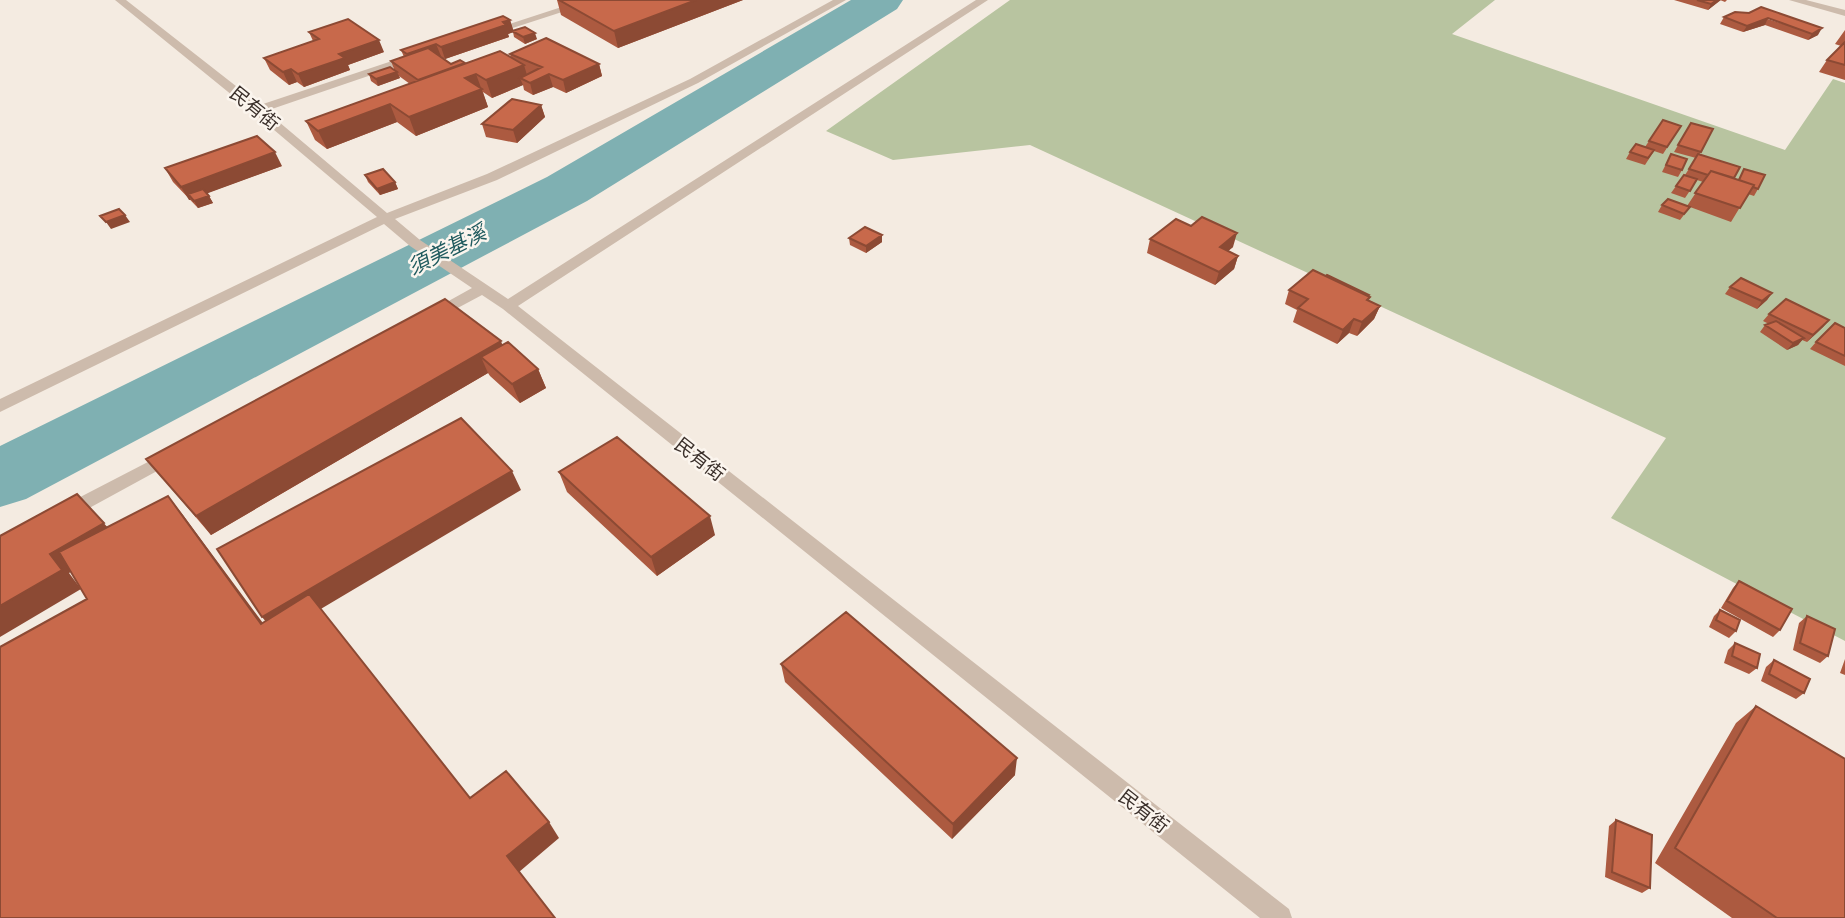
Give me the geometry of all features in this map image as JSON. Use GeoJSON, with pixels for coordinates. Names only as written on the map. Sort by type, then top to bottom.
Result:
{"type":"FeatureCollection","features":[{"type":"Feature","properties":{"kind":"street","name":"民有街"},"geometry":{"type":"LineString","coordinates":[[120,0],[258,110],[415,243],[508,306],[1280,918]]}},
{"type":"Feature","properties":{"kind":"street"},"geometry":{"type":"LineString","coordinates":[[482,34],[594,0]]}},
{"type":"Feature","properties":{"kind":"street"},"geometry":{"type":"LineString","coordinates":[[0,406],[386,218],[492,177],[682,86],[841,0]]}},
{"type":"Feature","properties":{"kind":"street"},"geometry":{"type":"LineString","coordinates":[[508,306],[984,0]]}},
{"type":"Feature","properties":{"kind":"street"},"geometry":{"type":"LineString","coordinates":[[1794,0],[1845,13]]}},
{"type":"Feature","properties":{"kind":"street"},"geometry":{"type":"LineString","coordinates":[[258,110],[429,52]]}},
{"type":"Feature","properties":{"kind":"street"},"geometry":{"type":"LineString","coordinates":[[421,321],[482,289]]}},
{"type":"Feature","properties":{"kind":"street"},"geometry":{"type":"LineString","coordinates":[[48,522],[193,444]]}},
{"type":"Feature","properties":{"kind":"green space"},"geometry":{"type":"Polygon","coordinates":[[[1010,0],[1495,0],[1452,34],[1785,150],[1833,79],[1845,83],[1845,641],[1611,518],[1666,438],[1030,145],[893,160],[826,131],[1010,0]]]}},
{"type":"Feature","properties":{"kind":"building"},"geometry":{"type":"Polygon","coordinates":[[[559,0],[696,0],[614,31],[559,0]]]}},
{"type":"Feature","properties":{"kind":"building"},"geometry":{"type":"Polygon","coordinates":[[[1697,0],[1717,0],[1711,4],[1697,0]]]}},
{"type":"Feature","properties":{"kind":"building"},"geometry":{"type":"Polygon","coordinates":[[[1761,7],[1822,28],[1812,34],[1768,18],[1747,26],[1724,17],[1735,12],[1749,13],[1761,7]]]}},
{"type":"Feature","properties":{"kind":"building"},"geometry":{"type":"Polygon","coordinates":[[[503,16],[510,20],[503,22],[506,25],[441,47],[436,44],[407,54],[401,50],[503,16]]]}},
{"type":"Feature","properties":{"kind":"building"},"geometry":{"type":"Polygon","coordinates":[[[348,19],[379,40],[339,54],[345,58],[298,74],[291,69],[283,72],[264,58],[319,39],[309,32],[348,19]]]}},
{"type":"Feature","properties":{"kind":"building"},"geometry":{"type":"Polygon","coordinates":[[[525,27],[535,33],[523,37],[512,31],[525,27]]]}},
{"type":"Feature","properties":{"kind":"building"},"geometry":{"type":"Polygon","coordinates":[[[546,38],[599,64],[563,80],[549,74],[530,83],[520,78],[542,67],[510,54],[546,38]]]}},
{"type":"Feature","properties":{"kind":"building"},"geometry":{"type":"Polygon","coordinates":[[[1845,42],[1845,65],[1827,60],[1845,42]]]}},
{"type":"Feature","properties":{"kind":"building"},"geometry":{"type":"Polygon","coordinates":[[[428,48],[451,64],[460,60],[465,63],[418,80],[391,61],[428,48]]]}},
{"type":"Feature","properties":{"kind":"building"},"geometry":{"type":"Polygon","coordinates":[[[500,51],[524,65],[486,80],[476,74],[465,78],[482,89],[409,117],[390,104],[318,131],[306,121],[500,51]]]}},
{"type":"Feature","properties":{"kind":"building"},"geometry":{"type":"Polygon","coordinates":[[[390,67],[397,72],[376,79],[369,74],[390,67]]]}},
{"type":"Feature","properties":{"kind":"building"},"geometry":{"type":"Polygon","coordinates":[[[512,99],[541,105],[513,130],[482,124],[512,99]]]}},
{"type":"Feature","properties":{"kind":"building"},"geometry":{"type":"Polygon","coordinates":[[[1663,120],[1681,126],[1667,147],[1649,141],[1663,120]]]}},
{"type":"Feature","properties":{"kind":"building"},"geometry":{"type":"Polygon","coordinates":[[[1691,123],[1713,129],[1701,152],[1678,145],[1691,123]]]}},
{"type":"Feature","properties":{"kind":"building"},"geometry":{"type":"Polygon","coordinates":[[[257,136],[275,152],[181,187],[165,168],[257,136]]]}},
{"type":"Feature","properties":{"kind":"building"},"geometry":{"type":"Polygon","coordinates":[[[1636,144],[1654,150],[1648,158],[1630,152],[1636,144]]]}},
{"type":"Feature","properties":{"kind":"building"},"geometry":{"type":"Polygon","coordinates":[[[1671,154],[1687,159],[1682,170],[1666,165],[1671,154]]]}},
{"type":"Feature","properties":{"kind":"building"},"geometry":{"type":"Polygon","coordinates":[[[1698,154],[1740,167],[1734,178],[1711,171],[1708,175],[1689,169],[1698,154]]]}},
{"type":"Feature","properties":{"kind":"building"},"geometry":{"type":"Polygon","coordinates":[[[383,169],[395,182],[377,189],[365,175],[383,169]]]}},
{"type":"Feature","properties":{"kind":"building"},"geometry":{"type":"Polygon","coordinates":[[[1744,169],[1765,175],[1758,189],[1739,180],[1744,169]]]}},
{"type":"Feature","properties":{"kind":"building"},"geometry":{"type":"Polygon","coordinates":[[[1711,171],[1754,185],[1740,208],[1695,193],[1711,171]]]}},
{"type":"Feature","properties":{"kind":"building"},"geometry":{"type":"Polygon","coordinates":[[[1684,175],[1697,179],[1690,191],[1676,186],[1684,175]]]}},
{"type":"Feature","properties":{"kind":"building"},"geometry":{"type":"Polygon","coordinates":[[[203,189],[209,196],[194,201],[188,194],[203,189]]]}},
{"type":"Feature","properties":{"kind":"building"},"geometry":{"type":"Polygon","coordinates":[[[1668,199],[1690,207],[1684,214],[1662,205],[1668,199]]]}},
{"type":"Feature","properties":{"kind":"building"},"geometry":{"type":"Polygon","coordinates":[[[119,209],[125,215],[106,222],[100,216],[119,209]]]}},
{"type":"Feature","properties":{"kind":"building"},"geometry":{"type":"Polygon","coordinates":[[[1202,217],[1237,233],[1220,247],[1238,256],[1219,272],[1150,239],[1176,219],[1191,226],[1202,217]]]}},
{"type":"Feature","properties":{"kind":"building"},"geometry":{"type":"Polygon","coordinates":[[[865,227],[882,235],[866,246],[849,238],[865,227]]]}},
{"type":"Feature","properties":{"kind":"building"},"geometry":{"type":"Polygon","coordinates":[[[1313,270],[1370,297],[1367,300],[1380,306],[1362,322],[1354,319],[1343,330],[1298,308],[1308,299],[1289,290],[1313,270]]]}},
{"type":"Feature","properties":{"kind":"building"},"geometry":{"type":"Polygon","coordinates":[[[1327,275],[1369,295],[1326,276],[1327,275]]]}},
{"type":"Feature","properties":{"kind":"building"},"geometry":{"type":"Polygon","coordinates":[[[1741,278],[1772,293],[1762,301],[1730,287],[1741,278]]]}},
{"type":"Feature","properties":{"kind":"building"},"geometry":{"type":"Polygon","coordinates":[[[445,299],[501,341],[196,516],[146,459],[445,299]]]}},
{"type":"Feature","properties":{"kind":"building"},"geometry":{"type":"Polygon","coordinates":[[[1786,299],[1829,320],[1813,335],[1769,314],[1786,299]]]}},
{"type":"Feature","properties":{"kind":"building"},"geometry":{"type":"Polygon","coordinates":[[[1776,321],[1804,338],[1793,343],[1765,325],[1776,321]]]}},
{"type":"Feature","properties":{"kind":"building"},"geometry":{"type":"Polygon","coordinates":[[[1835,323],[1845,328],[1845,356],[1816,342],[1835,323]]]}},
{"type":"Feature","properties":{"kind":"building"},"geometry":{"type":"Polygon","coordinates":[[[508,342],[538,369],[512,384],[481,357],[508,342]]]}},
{"type":"Feature","properties":{"kind":"building"},"geometry":{"type":"Polygon","coordinates":[[[461,418],[512,471],[262,617],[217,549],[461,418]]]}},
{"type":"Feature","properties":{"kind":"building"},"geometry":{"type":"Polygon","coordinates":[[[617,437],[710,516],[651,557],[559,472],[617,437]]]}},
{"type":"Feature","properties":{"kind":"building"},"geometry":{"type":"Polygon","coordinates":[[[77,494],[104,523],[50,554],[62,570],[0,606],[0,536],[77,494]]]}},
{"type":"Feature","properties":{"kind":"building"},"geometry":{"type":"Polygon","coordinates":[[[168,496],[261,624],[309,594],[470,798],[506,771],[549,822],[507,856],[555,918],[0,918],[0,647],[87,599],[59,552],[168,496]]]}},
{"type":"Feature","properties":{"kind":"building"},"geometry":{"type":"Polygon","coordinates":[[[1739,581],[1792,609],[1780,630],[1727,601],[1739,581]]]}},
{"type":"Feature","properties":{"kind":"building"},"geometry":{"type":"Polygon","coordinates":[[[1720,610],[1740,620],[1736,631],[1716,620],[1720,610]]]}},
{"type":"Feature","properties":{"kind":"building"},"geometry":{"type":"Polygon","coordinates":[[[846,612],[1017,758],[953,824],[781,664],[846,612]]]}},
{"type":"Feature","properties":{"kind":"building"},"geometry":{"type":"Polygon","coordinates":[[[1807,616],[1835,629],[1828,656],[1800,643],[1807,616]]]}},
{"type":"Feature","properties":{"kind":"building"},"geometry":{"type":"Polygon","coordinates":[[[1735,643],[1760,654],[1757,668],[1732,656],[1735,643]]]}},
{"type":"Feature","properties":{"kind":"building"},"geometry":{"type":"Polygon","coordinates":[[[1774,660],[1810,679],[1804,693],[1769,674],[1774,660]]]}},
{"type":"Feature","properties":{"kind":"building"},"geometry":{"type":"Polygon","coordinates":[[[1756,706],[1845,759],[1845,918],[1777,918],[1675,848],[1756,706]]]}},
{"type":"Feature","properties":{"kind":"building"},"geometry":{"type":"Polygon","coordinates":[[[1616,820],[1652,835],[1650,888],[1612,872],[1616,820]]]}},
{"type":"Feature","properties":{"kind":"waterway","name":"須美基溪"},"geometry":{"type":"LineString","coordinates":[[0,479],[567,189],[882,0]]}}]}
